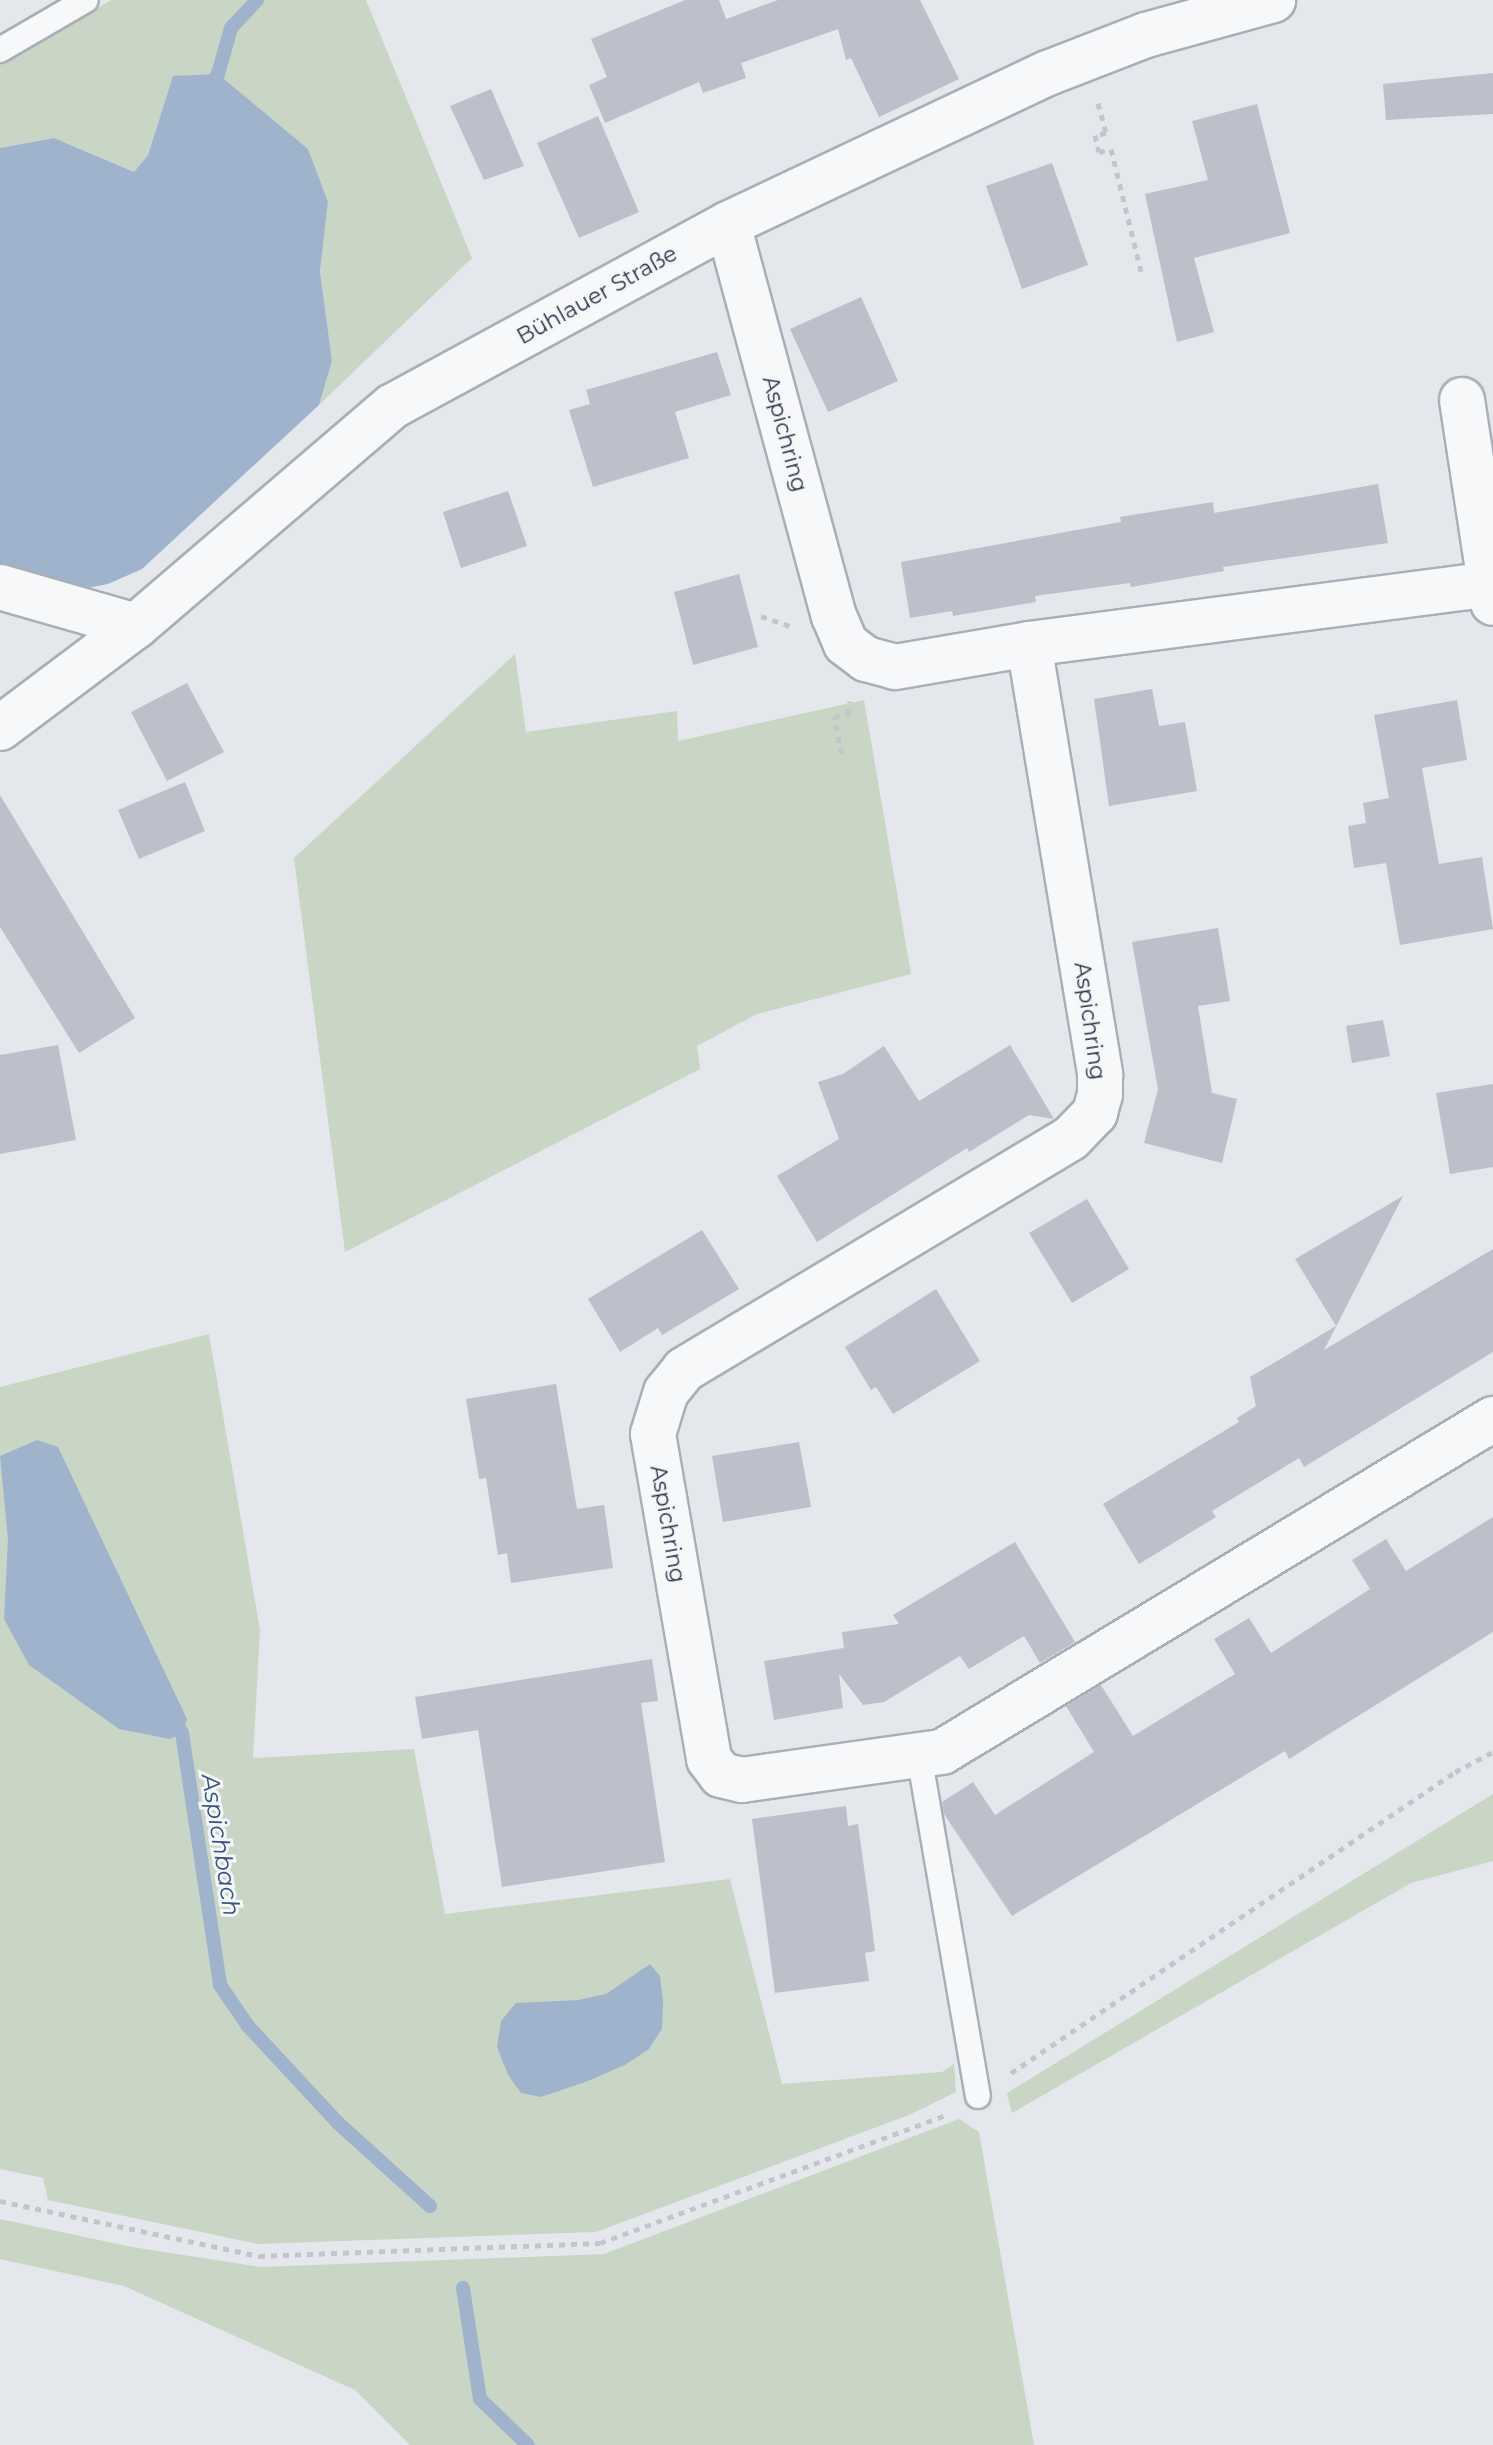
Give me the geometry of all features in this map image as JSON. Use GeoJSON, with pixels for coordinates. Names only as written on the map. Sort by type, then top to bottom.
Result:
{"type":"FeatureCollection","features":[{"type":"Feature","properties":{"kind":"street","name":"Bühlauer Straße"},"geometry":{"type":"LineString","coordinates":[[0,728],[136,626],[393,406],[728,224],[1087,55],[1273,0]]}},
{"type":"Feature","properties":{"kind":"street","name":"Aspichring"},"geometry":{"type":"LineString","coordinates":[[728,224],[834,616],[846,644],[866,659],[895,667],[1029,644],[1491,594],[1462,400]]}},
{"type":"Feature","properties":{"kind":"street"},"geometry":{"type":"LineString","coordinates":[[0,587],[31,599],[136,626]]}},
{"type":"Feature","properties":{"kind":"street","name":"Aspichring"},"geometry":{"type":"LineString","coordinates":[[1029,644],[1100,1075],[1095,1113],[1071,1138],[684,1370],[666,1392],[653,1434],[709,1759],[721,1775],[742,1780],[942,1752],[1493,1419]]}},
{"type":"Feature","properties":{"kind":"lane"},"geometry":{"type":"LineString","coordinates":[[0,50],[86,0]]}},
{"type":"Feature","properties":{"kind":"lane"},"geometry":{"type":"LineString","coordinates":[[919,1755],[978,2096]]}},
{"type":"Feature","properties":{"kind":"path"},"geometry":{"type":"LineString","coordinates":[[1087,55],[1106,133],[1095,135],[1099,152],[1111,149],[1141,271]]}},
{"type":"Feature","properties":{"kind":"path"},"geometry":{"type":"LineString","coordinates":[[761,616],[792,627],[797,635]]}},
{"type":"Feature","properties":{"kind":"path"},"geometry":{"type":"LineString","coordinates":[[0,2201],[259,2256],[600,2243],[946,2115],[1455,1772],[1493,1752]]}},
{"type":"Feature","properties":{"kind":"green space"},"geometry":{"type":"Polygon","coordinates":[[[111,0],[366,0],[472,258],[319,405],[332,361],[320,271],[328,202],[173,77],[148,155],[134,172],[54,138],[0,148],[0,65],[111,0]]]}},
{"type":"Feature","properties":{"kind":"green space"},"geometry":{"type":"Polygon","coordinates":[[[515,654],[526,732],[677,711],[678,741],[864,700],[911,974],[757,1014],[697,1046],[700,1069],[345,1252],[294,858],[515,654]]]}},
{"type":"Feature","properties":{"kind":"green space"},"geometry":{"type":"Polygon","coordinates":[[[209,1334],[260,1630],[253,1758],[414,1749],[445,1914],[730,1879],[782,2084],[942,2072],[954,2064],[956,2092],[909,2115],[596,2232],[258,2244],[48,2200],[43,2178],[0,2169],[0,1387],[209,1334]]]}},
{"type":"Feature","properties":{"kind":"green space"},"geometry":{"type":"Polygon","coordinates":[[[1493,1794],[1493,1861],[1411,1883],[1012,2113],[1007,2093],[1493,1794]]]}},
{"type":"Feature","properties":{"kind":"green space"},"geometry":{"type":"Polygon","coordinates":[[[959,2119],[979,2132],[1034,2445],[410,2445],[355,2390],[124,2286],[0,2259],[0,2219],[132,2247],[261,2267],[604,2254],[959,2119]]]}},
{"type":"Feature","properties":{"kind":"water"},"geometry":{"type":"Polygon","coordinates":[[[218,74],[308,149],[328,202],[320,271],[332,361],[319,405],[142,569],[108,584],[82,589],[0,572],[0,148],[54,138],[134,172],[148,155],[173,76],[218,74]]]}},
{"type":"Feature","properties":{"kind":"water"},"geometry":{"type":"Polygon","coordinates":[[[37,1440],[58,1447],[187,1719],[182,1733],[170,1739],[119,1729],[29,1665],[4,1619],[8,1539],[0,1456],[37,1440]]]}},
{"type":"Feature","properties":{"kind":"water"},"geometry":{"type":"Polygon","coordinates":[[[650,1964],[660,1976],[663,2002],[662,2029],[649,2049],[625,2065],[588,2081],[541,2097],[521,2093],[508,2075],[497,2047],[501,2021],[516,2003],[578,2000],[606,1994],[650,1964]]]}},
{"type":"Feature","properties":{"kind":"building"},"geometry":{"type":"Polygon","coordinates":[[[685,0],[719,0],[726,19],[778,0],[920,0],[959,79],[879,117],[851,58],[846,60],[838,29],[741,63],[746,78],[703,93],[699,82],[605,123],[589,85],[607,77],[591,39],[685,0]]]}},
{"type":"Feature","properties":{"kind":"building"},"geometry":{"type":"Polygon","coordinates":[[[1493,73],[1493,114],[1386,120],[1383,84],[1493,73]]]}},
{"type":"Feature","properties":{"kind":"building"},"geometry":{"type":"Polygon","coordinates":[[[491,89],[524,166],[484,180],[450,106],[491,89]]]}},
{"type":"Feature","properties":{"kind":"building"},"geometry":{"type":"Polygon","coordinates":[[[1257,104],[1290,233],[1194,258],[1214,332],[1177,342],[1145,194],[1208,180],[1192,121],[1257,104]]]}},
{"type":"Feature","properties":{"kind":"building"},"geometry":{"type":"Polygon","coordinates":[[[598,116],[639,212],[579,238],[537,143],[598,116]]]}},
{"type":"Feature","properties":{"kind":"building"},"geometry":{"type":"Polygon","coordinates":[[[1052,163],[1088,265],[1022,289],[986,186],[1052,163]]]}},
{"type":"Feature","properties":{"kind":"building"},"geometry":{"type":"Polygon","coordinates":[[[861,297],[898,381],[828,412],[790,329],[861,297]]]}},
{"type":"Feature","properties":{"kind":"building"},"geometry":{"type":"Polygon","coordinates":[[[717,352],[731,395],[675,412],[689,458],[593,487],[569,410],[590,404],[586,390],[717,352]]]}},
{"type":"Feature","properties":{"kind":"building"},"geometry":{"type":"Polygon","coordinates":[[[1378,484],[1388,543],[1223,567],[1224,571],[1131,587],[1130,583],[1035,596],[1036,602],[953,616],[952,611],[910,618],[901,562],[1121,522],[1120,517],[1213,502],[1214,513],[1378,484]]]}},
{"type":"Feature","properties":{"kind":"building"},"geometry":{"type":"Polygon","coordinates":[[[508,491],[527,546],[461,568],[443,512],[508,491]]]}},
{"type":"Feature","properties":{"kind":"building"},"geometry":{"type":"Polygon","coordinates":[[[739,574],[758,647],[693,665],[674,592],[739,574]]]}},
{"type":"Feature","properties":{"kind":"building"},"geometry":{"type":"Polygon","coordinates":[[[187,683],[224,752],[167,781],[131,712],[187,683]]]}},
{"type":"Feature","properties":{"kind":"building"},"geometry":{"type":"Polygon","coordinates":[[[1152,689],[1159,726],[1185,722],[1197,791],[1109,806],[1094,699],[1152,689]]]}},
{"type":"Feature","properties":{"kind":"building"},"geometry":{"type":"Polygon","coordinates":[[[1457,700],[1467,760],[1422,768],[1439,864],[1482,857],[1493,929],[1400,945],[1386,863],[1354,868],[1348,826],[1366,823],[1363,803],[1389,798],[1374,715],[1457,700]]]}},
{"type":"Feature","properties":{"kind":"building"},"geometry":{"type":"Polygon","coordinates":[[[185,782],[205,831],[139,859],[118,810],[185,782]]]}},
{"type":"Feature","properties":{"kind":"building"},"geometry":{"type":"Polygon","coordinates":[[[0,795],[135,1018],[79,1053],[0,927],[0,795]]]}},
{"type":"Feature","properties":{"kind":"building"},"geometry":{"type":"Polygon","coordinates":[[[1218,928],[1230,1001],[1198,1006],[1212,1093],[1237,1099],[1222,1163],[1144,1143],[1158,1089],[1132,942],[1218,928]]]}},
{"type":"Feature","properties":{"kind":"building"},"geometry":{"type":"Polygon","coordinates":[[[1383,1020],[1390,1056],[1352,1063],[1346,1026],[1383,1020]]]}},
{"type":"Feature","properties":{"kind":"building"},"geometry":{"type":"Polygon","coordinates":[[[58,1045],[76,1140],[0,1154],[0,1055],[58,1045]]]}},
{"type":"Feature","properties":{"kind":"building"},"geometry":{"type":"Polygon","coordinates":[[[1010,1045],[1054,1119],[1029,1115],[969,1152],[967,1148],[817,1242],[777,1176],[839,1139],[818,1082],[843,1074],[884,1046],[919,1101],[1010,1045]]]}},
{"type":"Feature","properties":{"kind":"building"},"geometry":{"type":"Polygon","coordinates":[[[1493,1084],[1493,1167],[1450,1174],[1436,1093],[1493,1084]]]}},
{"type":"Feature","properties":{"kind":"building"},"geometry":{"type":"Polygon","coordinates":[[[1403,1196],[1324,1350],[1493,1249],[1493,1352],[1304,1467],[1299,1458],[1212,1511],[1216,1517],[1139,1564],[1103,1504],[1239,1422],[1237,1418],[1256,1406],[1250,1377],[1336,1326],[1295,1259],[1403,1196]]]}},
{"type":"Feature","properties":{"kind":"building"},"geometry":{"type":"Polygon","coordinates":[[[1087,1199],[1129,1269],[1072,1303],[1029,1233],[1087,1199]]]}},
{"type":"Feature","properties":{"kind":"building"},"geometry":{"type":"Polygon","coordinates":[[[702,1230],[739,1289],[662,1335],[658,1328],[620,1352],[588,1299],[702,1230]]]}},
{"type":"Feature","properties":{"kind":"building"},"geometry":{"type":"Polygon","coordinates":[[[936,1289],[980,1361],[893,1414],[876,1387],[871,1390],[845,1347],[936,1289]]]}},
{"type":"Feature","properties":{"kind":"building"},"geometry":{"type":"Polygon","coordinates":[[[556,1384],[577,1509],[604,1505],[613,1568],[511,1583],[507,1553],[498,1555],[486,1478],[479,1479],[466,1399],[556,1384]]]}},
{"type":"Feature","properties":{"kind":"building"},"geometry":{"type":"Polygon","coordinates":[[[799,1442],[811,1507],[723,1522],[712,1456],[799,1442]]]}},
{"type":"Feature","properties":{"kind":"building"},"geometry":{"type":"Polygon","coordinates":[[[1493,1517],[1493,1632],[1289,1759],[1285,1751],[1012,1916],[944,1814],[942,1802],[973,1782],[995,1815],[1094,1752],[1066,1706],[1101,1685],[1133,1736],[1235,1674],[1214,1639],[1249,1618],[1271,1653],[1370,1589],[1352,1560],[1386,1539],[1406,1571],[1493,1517]]]}},
{"type":"Feature","properties":{"kind":"building"},"geometry":{"type":"Polygon","coordinates":[[[1015,1542],[1075,1642],[1040,1663],[1024,1636],[969,1669],[960,1656],[884,1702],[863,1705],[839,1674],[843,1708],[774,1720],[764,1661],[844,1648],[842,1632],[899,1624],[893,1615],[1015,1542]]]}},
{"type":"Feature","properties":{"kind":"building"},"geometry":{"type":"Polygon","coordinates":[[[652,1659],[658,1701],[641,1703],[665,1862],[502,1887],[478,1730],[422,1739],[415,1697],[652,1659]]]}},
{"type":"Feature","properties":{"kind":"building"},"geometry":{"type":"Polygon","coordinates":[[[846,1806],[848,1826],[858,1824],[869,1904],[875,1951],[865,1953],[869,1981],[775,1993],[752,1819],[846,1806]]]}},
{"type":"Feature","properties":{"kind":"waterway"},"geometry":{"type":"LineString","coordinates":[[209,89],[218,74],[231,28],[257,0]]}},
{"type":"Feature","properties":{"kind":"waterway","name":"Aspichbach"},"geometry":{"type":"LineString","coordinates":[[173,1717],[182,1733],[220,1985],[248,2026],[338,2123],[430,2206]]}},
{"type":"Feature","properties":{"kind":"waterway","name":"Aspichbach"},"geometry":{"type":"LineString","coordinates":[[463,2288],[480,2399],[528,2445]]}}]}
